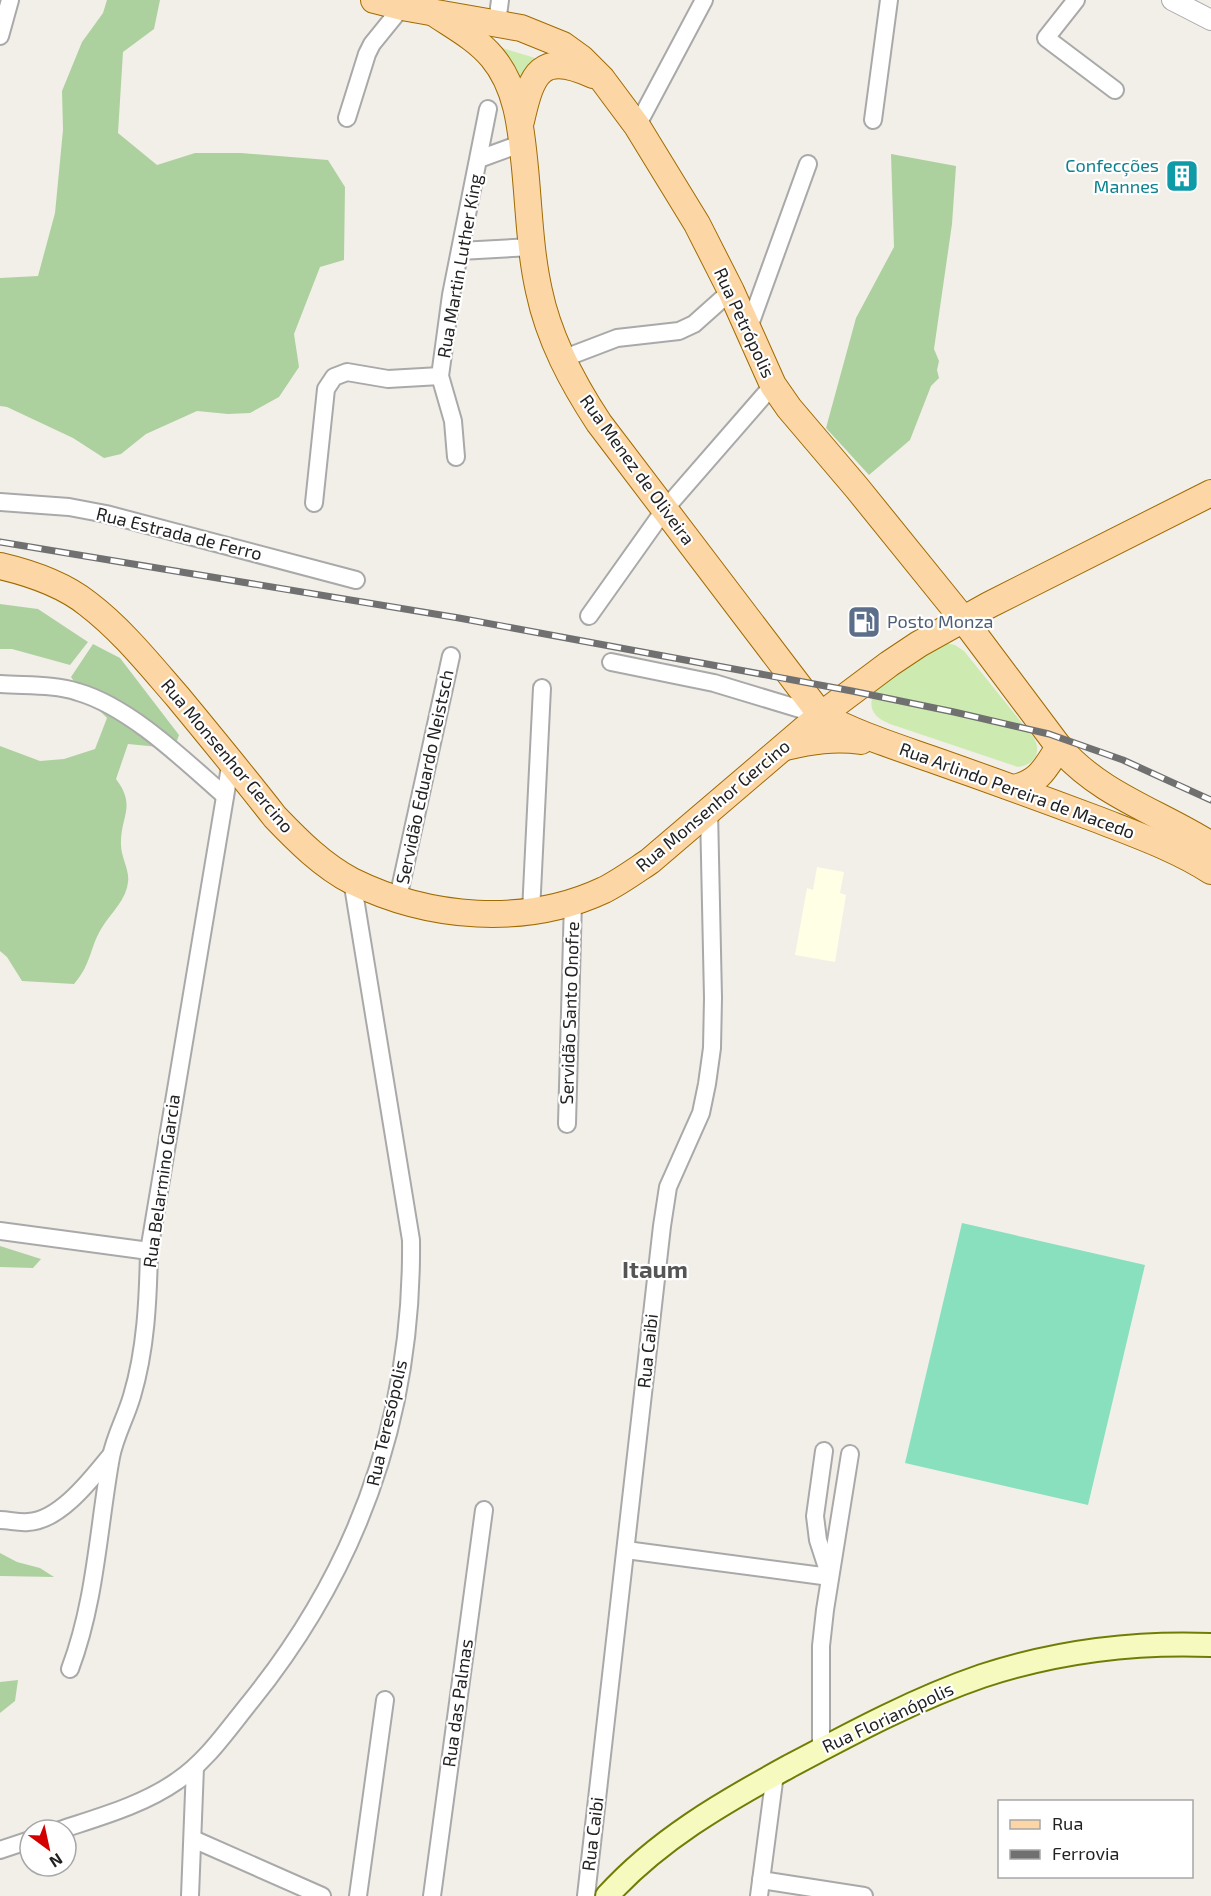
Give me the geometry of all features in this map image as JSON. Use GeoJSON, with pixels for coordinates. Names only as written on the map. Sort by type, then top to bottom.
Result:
{"type":"FeatureCollection","features":[{"type":"Feature","properties":{"kind":"main road","name":"Rua Petrópolis"},"geometry":{"type":"LineString","coordinates":[[374,0],[434,13],[498,11],[521,28],[563,45],[581,58],[602,79],[637,126],[697,224],[731,291],[773,385],[789,408],[963,619],[1059,747]]}},
{"type":"Feature","properties":{"kind":"main road","name":"Rua Menez de Oliveira"},"geometry":{"type":"LineString","coordinates":[[434,13],[473,39],[490,54],[500,66],[510,86],[522,132],[532,247],[539,291],[562,359],[582,397],[599,423],[821,715]]}},
{"type":"Feature","properties":{"kind":"main road"},"geometry":{"type":"LineString","coordinates":[[522,132],[528,91],[536,75],[546,67],[562,64],[602,79]]}},
{"type":"Feature","properties":{"kind":"main road","name":"Rua Monsenhor Gercino"},"geometry":{"type":"LineString","coordinates":[[0,566],[26,572],[57,585],[87,603],[144,657],[275,817],[296,839],[330,866],[352,880],[398,898],[454,912],[483,915],[531,912],[573,901],[603,890],[627,877],[650,861],[821,715],[889,664],[963,619],[1211,494]]}},
{"type":"Feature","properties":{"kind":"main road","name":"Rua Arlindo Pereira de Macedo"},"geometry":{"type":"LineString","coordinates":[[821,715],[891,745],[1014,788],[1137,835],[1172,850],[1211,871]]}},
{"type":"Feature","properties":{"kind":"main road"},"geometry":{"type":"LineString","coordinates":[[783,747],[812,740],[835,738],[891,745]]}},
{"type":"Feature","properties":{"kind":"main road"},"geometry":{"type":"LineString","coordinates":[[1014,788],[1028,785],[1036,779],[1059,747]]}},
{"type":"Feature","properties":{"kind":"main road","name":"Rua Arlindo Pereira de Macedo"},"geometry":{"type":"LineString","coordinates":[[1059,747],[1077,767],[1099,784],[1211,845]]}},
{"type":"Feature","properties":{"kind":"main road","name":"Rua Florianópolis"},"geometry":{"type":"LineString","coordinates":[[607,1896],[626,1875],[657,1848],[720,1805],[821,1750],[953,1687],[982,1676],[1046,1658],[1105,1649],[1211,1645]]}},
{"type":"Feature","properties":{"kind":"street"},"geometry":{"type":"LineString","coordinates":[[0,36],[10,0]]}},
{"type":"Feature","properties":{"kind":"street"},"geometry":{"type":"LineString","coordinates":[[637,126],[704,0]]}},
{"type":"Feature","properties":{"kind":"street"},"geometry":{"type":"LineString","coordinates":[[873,120],[889,0]]}},
{"type":"Feature","properties":{"kind":"street"},"geometry":{"type":"LineString","coordinates":[[1076,0],[1046,38],[1115,90]]}},
{"type":"Feature","properties":{"kind":"street"},"geometry":{"type":"LineString","coordinates":[[1181,3],[1211,20]]}},
{"type":"Feature","properties":{"kind":"street"},"geometry":{"type":"LineString","coordinates":[[347,118],[367,54],[402,7]]}},
{"type":"Feature","properties":{"kind":"street","name":"Rua Martin Luther King"},"geometry":{"type":"LineString","coordinates":[[456,457],[453,421],[440,376],[451,295],[488,109]]}},
{"type":"Feature","properties":{"kind":"street"},"geometry":{"type":"LineString","coordinates":[[479,159],[522,132]]}},
{"type":"Feature","properties":{"kind":"street"},"geometry":{"type":"LineString","coordinates":[[748,330],[808,164]]}},
{"type":"Feature","properties":{"kind":"street"},"geometry":{"type":"LineString","coordinates":[[460,251],[532,247]]}},
{"type":"Feature","properties":{"kind":"street"},"geometry":{"type":"LineString","coordinates":[[562,359],[617,338],[679,331],[694,324],[731,291]]}},
{"type":"Feature","properties":{"kind":"street"},"geometry":{"type":"LineString","coordinates":[[314,503],[327,389],[334,377],[347,372],[388,379],[440,376]]}},
{"type":"Feature","properties":{"kind":"street"},"geometry":{"type":"LineString","coordinates":[[589,616],[665,509],[773,385]]}},
{"type":"Feature","properties":{"kind":"street","name":"Rua Estrada de Ferro"},"geometry":{"type":"LineString","coordinates":[[0,502],[69,507],[106,514],[356,580]]}},
{"type":"Feature","properties":{"kind":"street","name":"Servidão Eduardo Neistsch"},"geometry":{"type":"LineString","coordinates":[[398,898],[451,656]]}},
{"type":"Feature","properties":{"kind":"street"},"geometry":{"type":"LineString","coordinates":[[611,662],[714,683],[821,715]]}},
{"type":"Feature","properties":{"kind":"street"},"geometry":{"type":"LineString","coordinates":[[0,684],[59,688],[79,692],[101,701],[126,715],[225,796]]}},
{"type":"Feature","properties":{"kind":"street"},"geometry":{"type":"LineString","coordinates":[[531,912],[542,688]]}},
{"type":"Feature","properties":{"kind":"street","name":"Rua Belarmino Garcia"},"geometry":{"type":"LineString","coordinates":[[70,1669],[90,1604],[111,1454],[132,1396],[142,1350],[148,1307],[149,1251],[231,761]]}},
{"type":"Feature","properties":{"kind":"street","name":"Rua Caibi"},"geometry":{"type":"LineString","coordinates":[[586,1896],[660,1238],[668,1187],[700,1113],[712,1048],[714,998],[709,811]]}},
{"type":"Feature","properties":{"kind":"street","name":"Rua Teresópolis"},"geometry":{"type":"LineString","coordinates":[[78,1823],[156,1794],[195,1767],[216,1744],[280,1663],[316,1609],[331,1583],[363,1514],[379,1470],[393,1413],[407,1337],[411,1240],[352,880]]}},
{"type":"Feature","properties":{"kind":"street","name":"Servidão Santo Onofre"},"geometry":{"type":"LineString","coordinates":[[567,1124],[573,901]]}},
{"type":"Feature","properties":{"kind":"street"},"geometry":{"type":"LineString","coordinates":[[0,1231],[149,1251]]}},
{"type":"Feature","properties":{"kind":"street"},"geometry":{"type":"LineString","coordinates":[[824,1451],[815,1516],[818,1540],[830,1576]]}},
{"type":"Feature","properties":{"kind":"street"},"geometry":{"type":"LineString","coordinates":[[0,1520],[30,1522],[46,1517],[85,1486],[111,1454]]}},
{"type":"Feature","properties":{"kind":"street"},"geometry":{"type":"LineString","coordinates":[[821,1750],[821,1646],[850,1454]]}},
{"type":"Feature","properties":{"kind":"street","name":"Rua das Palmas"},"geometry":{"type":"LineString","coordinates":[[432,1896],[484,1510]]}},
{"type":"Feature","properties":{"kind":"street"},"geometry":{"type":"LineString","coordinates":[[626,1550],[830,1576]]}},
{"type":"Feature","properties":{"kind":"street"},"geometry":{"type":"LineString","coordinates":[[358,1896],[385,1700]]}},
{"type":"Feature","properties":{"kind":"street"},"geometry":{"type":"LineString","coordinates":[[190,1896],[195,1767]]}},
{"type":"Feature","properties":{"kind":"street"},"geometry":{"type":"LineString","coordinates":[[775,1774],[760,1888],[864,1896]]}},
{"type":"Feature","properties":{"kind":"street"},"geometry":{"type":"LineString","coordinates":[[193,1839],[322,1896]]}},
{"type":"Feature","properties":{"kind":"street"},"geometry":{"type":"LineString","coordinates":[[0,1851],[18,1844]]}},
{"type":"Feature","properties":{"kind":"shaded area"},"geometry":{"type":"Polygon","coordinates":[[[817,867],[844,872],[840,893],[846,895],[835,962],[795,955],[807,888],[813,890],[817,867]]]}},
{"type":"Feature","properties":{"kind":"green space"},"geometry":{"type":"Polygon","coordinates":[[[107,0],[160,0],[154,29],[123,52],[118,133],[157,165],[195,153],[241,153],[328,160],[345,187],[344,260],[320,267],[294,334],[299,367],[279,397],[250,413],[228,414],[197,411],[146,434],[121,454],[104,458],[73,438],[7,407],[0,406],[0,278],[38,276],[55,213],[63,130],[62,91],[82,42],[103,13],[107,0]]]}},
{"type":"Feature","properties":{"kind":"green space"},"geometry":{"type":"Polygon","coordinates":[[[499,47],[545,61],[519,79],[499,47]]]}},
{"type":"Feature","properties":{"kind":"green space"},"geometry":{"type":"Polygon","coordinates":[[[891,154],[956,166],[952,224],[934,349],[939,361],[937,370],[939,378],[931,386],[910,440],[869,475],[826,428],[856,318],[894,247],[891,154]]]}},
{"type":"Feature","properties":{"kind":"green space"},"geometry":{"type":"Polygon","coordinates":[[[0,604],[38,609],[88,642],[70,665],[12,649],[0,649],[0,604]]]}},
{"type":"Feature","properties":{"kind":"green space"},"geometry":{"type":"Polygon","coordinates":[[[945,643],[955,645],[964,651],[1034,738],[1037,753],[1028,764],[1018,767],[890,724],[877,717],[871,701],[881,683],[945,643]]]}},
{"type":"Feature","properties":{"kind":"green space"},"geometry":{"type":"Polygon","coordinates":[[[93,644],[120,658],[179,735],[175,746],[128,744],[116,779],[126,797],[127,805],[121,845],[128,873],[127,888],[122,900],[99,933],[80,977],[74,984],[22,981],[7,957],[0,951],[0,746],[40,761],[64,759],[95,749],[107,718],[82,693],[71,677],[93,644]]]}},
{"type":"Feature","properties":{"kind":"green space"},"geometry":{"type":"Polygon","coordinates":[[[962,1223],[1145,1265],[1088,1505],[905,1463],[962,1223]]]}},
{"type":"Feature","properties":{"kind":"green space"},"geometry":{"type":"Polygon","coordinates":[[[0,1246],[41,1259],[33,1268],[0,1267],[0,1246]]]}},
{"type":"Feature","properties":{"kind":"green space"},"geometry":{"type":"Polygon","coordinates":[[[0,1553],[17,1562],[40,1568],[54,1577],[0,1576],[0,1553]]]}},
{"type":"Feature","properties":{"kind":"green space"},"geometry":{"type":"Polygon","coordinates":[[[18,1680],[15,1701],[0,1713],[0,1682],[18,1680]]]}},
{"type":"Feature","properties":{"kind":"railway"},"geometry":{"type":"LineString","coordinates":[[0,542],[459,618],[954,712],[1049,734],[1123,760],[1211,800]]}},
{"type":"Feature","properties":{"kind":"place","name":"Confecções Mannes"},"geometry":{"type":"Point","coordinates":[1182,176]}},
{"type":"Feature","properties":{"kind":"place","name":"Posto Monza"},"geometry":{"type":"Point","coordinates":[864,622]}},
{"type":"Feature","properties":{"kind":"district","name":"Itaum"},"geometry":{"type":"Point","coordinates":[655,1270]}}]}
